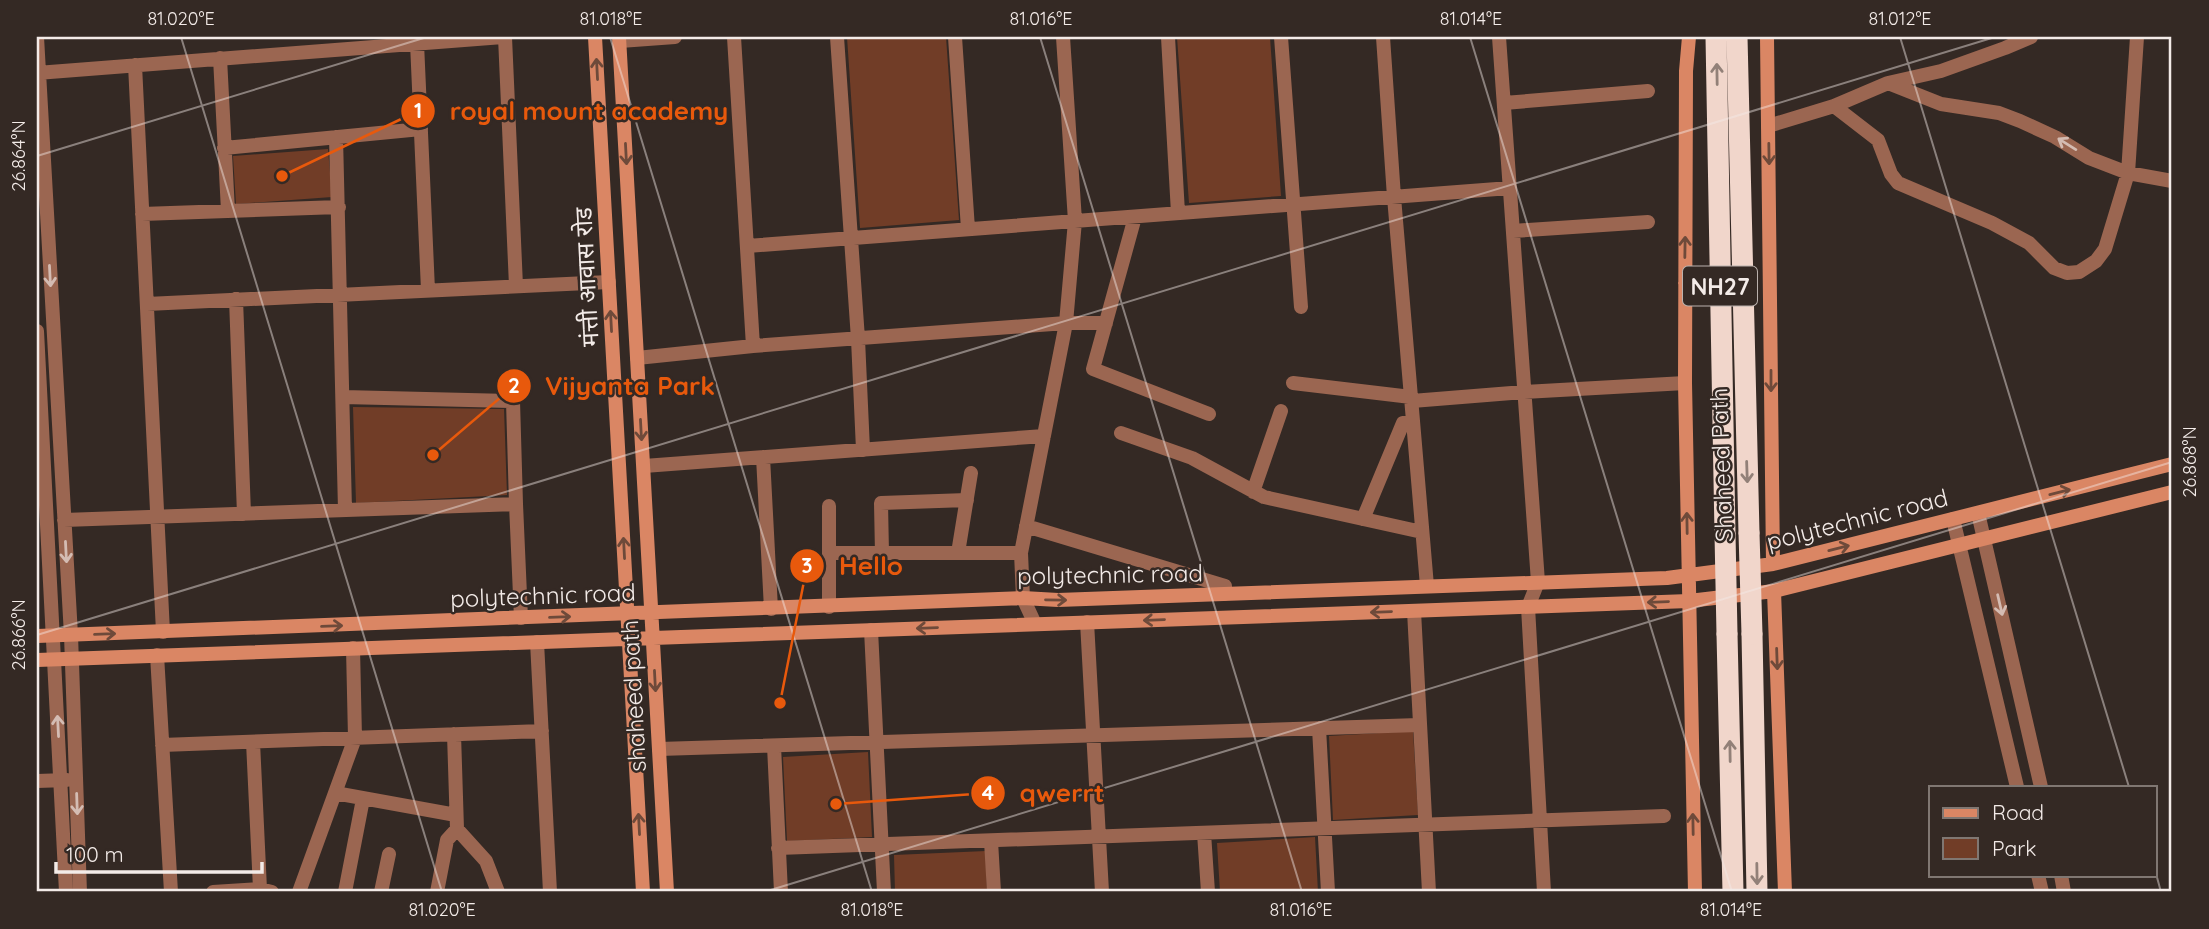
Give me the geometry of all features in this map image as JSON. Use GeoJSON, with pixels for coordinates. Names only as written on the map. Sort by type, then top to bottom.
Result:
{"type":"FeatureCollection","features":[{"type":"Feature","properties":{"kind":"highway","name":"Shaheed Path"},"geometry":{"type":"LineString","coordinates":[[1716,37],[1732,892]]}},
{"type":"Feature","properties":{"kind":"highway","name":"Shaheed Path"},"geometry":{"type":"LineString","coordinates":[[1737,37],[1757,892]]}},
{"type":"Feature","properties":{"kind":"street"},"geometry":{"type":"LineString","coordinates":[[37,37],[43,244],[55,363],[71,635],[80,892]]}},
{"type":"Feature","properties":{"kind":"street"},"geometry":{"type":"LineString","coordinates":[[38,73],[220,58],[332,43],[504,37],[516,286]]}},
{"type":"Feature","properties":{"kind":"street","name":"मंत्ती आवास रोड"},"geometry":{"type":"LineString","coordinates":[[595,37],[643,892]]}},
{"type":"Feature","properties":{"kind":"street"},"geometry":{"type":"LineString","coordinates":[[620,39],[675,37]]}},
{"type":"Feature","properties":{"kind":"street"},"geometry":{"type":"LineString","coordinates":[[734,37],[753,346]]}},
{"type":"Feature","properties":{"kind":"street"},"geometry":{"type":"LineString","coordinates":[[837,37],[863,450]]}},
{"type":"Feature","properties":{"kind":"street"},"geometry":{"type":"LineString","coordinates":[[955,37],[968,229]]}},
{"type":"Feature","properties":{"kind":"street"},"geometry":{"type":"LineString","coordinates":[[1035,624],[1023,598],[1021,553],[1066,323],[1075,221],[1063,37]]}},
{"type":"Feature","properties":{"kind":"street"},"geometry":{"type":"LineString","coordinates":[[1168,37],[1178,213]]}},
{"type":"Feature","properties":{"kind":"street"},"geometry":{"type":"LineString","coordinates":[[1280,37],[1301,307]]}},
{"type":"Feature","properties":{"kind":"street"},"geometry":{"type":"LineString","coordinates":[[1383,37],[1427,586]]}},
{"type":"Feature","properties":{"kind":"street"},"geometry":{"type":"LineString","coordinates":[[1499,37],[1538,582],[1528,607],[1544,892]]}},
{"type":"Feature","properties":{"kind":"street"},"geometry":{"type":"LineString","coordinates":[[1681,37],[1686,71]]}},
{"type":"Feature","properties":{"kind":"street"},"geometry":{"type":"LineString","coordinates":[[1689,37],[1686,71],[1685,383],[1695,892]]}},
{"type":"Feature","properties":{"kind":"street"},"geometry":{"type":"LineString","coordinates":[[1767,37],[1773,564]]}},
{"type":"Feature","properties":{"kind":"street"},"geometry":{"type":"LineString","coordinates":[[1768,126],[1834,106],[1888,83],[1941,71],[2031,37]]}},
{"type":"Feature","properties":{"kind":"street"},"geometry":{"type":"LineString","coordinates":[[1834,106],[1878,140],[1891,173],[1898,183],[1992,222],[2029,243],[2054,268],[2067,273],[2079,272],[2096,261],[2105,249],[2128,173],[2137,37]]}},
{"type":"Feature","properties":{"kind":"street","name":"shaheed path"},"geometry":{"type":"LineString","coordinates":[[620,39],[667,892]]}},
{"type":"Feature","properties":{"kind":"street"},"geometry":{"type":"LineString","coordinates":[[409,41],[421,129],[428,290]]}},
{"type":"Feature","properties":{"kind":"street"},"geometry":{"type":"LineString","coordinates":[[220,58],[228,211]]}},
{"type":"Feature","properties":{"kind":"street"},"geometry":{"type":"LineString","coordinates":[[135,65],[163,632]]}},
{"type":"Feature","properties":{"kind":"street"},"geometry":{"type":"LineString","coordinates":[[1888,83],[1941,104],[1999,113],[2055,137],[2089,158],[2128,173],[2172,181]]}},
{"type":"Feature","properties":{"kind":"street"},"geometry":{"type":"LineString","coordinates":[[1504,103],[1648,91]]}},
{"type":"Feature","properties":{"kind":"street"},"geometry":{"type":"LineString","coordinates":[[225,148],[421,129]]}},
{"type":"Feature","properties":{"kind":"street"},"geometry":{"type":"LineString","coordinates":[[336,137],[345,510]]}},
{"type":"Feature","properties":{"kind":"street"},"geometry":{"type":"LineString","coordinates":[[747,246],[1510,188]]}},
{"type":"Feature","properties":{"kind":"street"},"geometry":{"type":"LineString","coordinates":[[142,215],[339,207]]}},
{"type":"Feature","properties":{"kind":"street"},"geometry":{"type":"LineString","coordinates":[[1135,217],[1093,369],[1209,414]]}},
{"type":"Feature","properties":{"kind":"street"},"geometry":{"type":"LineString","coordinates":[[1513,231],[1648,222]]}},
{"type":"Feature","properties":{"kind":"street"},"geometry":{"type":"LineString","coordinates":[[147,303],[609,282]]}},
{"type":"Feature","properties":{"kind":"street"},"geometry":{"type":"LineString","coordinates":[[1755,282],[1771,282]]}},
{"type":"Feature","properties":{"kind":"street"},"geometry":{"type":"LineString","coordinates":[[1685,283],[1710,283]]}},
{"type":"Feature","properties":{"kind":"street"},"geometry":{"type":"LineString","coordinates":[[236,299],[244,514]]}},
{"type":"Feature","properties":{"kind":"street"},"geometry":{"type":"LineString","coordinates":[[637,358],[753,346],[1066,323],[1106,323]]}},
{"type":"Feature","properties":{"kind":"street"},"geometry":{"type":"LineString","coordinates":[[37,331],[66,892]]}},
{"type":"Feature","properties":{"kind":"street"},"geometry":{"type":"LineString","coordinates":[[38,361],[55,363]]}},
{"type":"Feature","properties":{"kind":"street"},"geometry":{"type":"LineString","coordinates":[[1293,383],[1411,399],[1685,383]]}},
{"type":"Feature","properties":{"kind":"street"},"geometry":{"type":"LineString","coordinates":[[343,397],[513,401],[520,618]]}},
{"type":"Feature","properties":{"kind":"street"},"geometry":{"type":"LineString","coordinates":[[1253,492],[1281,411]]}},
{"type":"Feature","properties":{"kind":"street"},"geometry":{"type":"LineString","coordinates":[[1363,519],[1403,423],[1413,422]]}},
{"type":"Feature","properties":{"kind":"street"},"geometry":{"type":"LineString","coordinates":[[1121,433],[1192,458],[1264,497],[1422,532]]}},
{"type":"Feature","properties":{"kind":"street"},"geometry":{"type":"LineString","coordinates":[[643,466],[1044,436]]}},
{"type":"Feature","properties":{"kind":"street"},"geometry":{"type":"LineString","coordinates":[[763,457],[771,609]]}},
{"type":"Feature","properties":{"kind":"street"},"geometry":{"type":"LineString","coordinates":[[37,660],[1689,601],[1774,591],[2170,492],[2166,466]]}},
{"type":"Feature","properties":{"kind":"street","name":"polytechnic road"},"geometry":{"type":"LineString","coordinates":[[37,636],[1688,575],[1773,564],[2166,466]]}},
{"type":"Feature","properties":{"kind":"street"},"geometry":{"type":"LineString","coordinates":[[958,553],[971,474]]}},
{"type":"Feature","properties":{"kind":"street"},"geometry":{"type":"LineString","coordinates":[[882,553],[881,503],[967,500]]}},
{"type":"Feature","properties":{"kind":"street"},"geometry":{"type":"LineString","coordinates":[[64,520],[516,503]]}},
{"type":"Feature","properties":{"kind":"street"},"geometry":{"type":"LineString","coordinates":[[829,506],[829,607]]}},
{"type":"Feature","properties":{"kind":"street"},"geometry":{"type":"LineString","coordinates":[[1978,513],[2041,786]]}},
{"type":"Feature","properties":{"kind":"street"},"geometry":{"type":"LineString","coordinates":[[1953,519],[2017,786]]}},
{"type":"Feature","properties":{"kind":"street"},"geometry":{"type":"LineString","coordinates":[[1026,526],[1225,586],[1224,594]]}},
{"type":"Feature","properties":{"kind":"street"},"geometry":{"type":"LineString","coordinates":[[829,553],[1021,553]]}},
{"type":"Feature","properties":{"kind":"street"},"geometry":{"type":"LineString","coordinates":[[1774,591],[1785,892]]}},
{"type":"Feature","properties":{"kind":"street"},"geometry":{"type":"LineString","coordinates":[[1414,611],[1429,892]]}},
{"type":"Feature","properties":{"kind":"street"},"geometry":{"type":"LineString","coordinates":[[1087,622],[1102,892]]}},
{"type":"Feature","properties":{"kind":"street"},"geometry":{"type":"LineString","coordinates":[[871,630],[884,892]]}},
{"type":"Feature","properties":{"kind":"street"},"geometry":{"type":"LineString","coordinates":[[537,642],[550,892]]}},
{"type":"Feature","properties":{"kind":"street"},"geometry":{"type":"LineString","coordinates":[[299,892],[355,738],[353,648]]}},
{"type":"Feature","properties":{"kind":"street"},"geometry":{"type":"LineString","coordinates":[[157,655],[171,892]]}},
{"type":"Feature","properties":{"kind":"street"},"geometry":{"type":"LineString","coordinates":[[659,749],[1419,725]]}},
{"type":"Feature","properties":{"kind":"street"},"geometry":{"type":"LineString","coordinates":[[1319,729],[1328,892]]}},
{"type":"Feature","properties":{"kind":"street"},"geometry":{"type":"LineString","coordinates":[[162,745],[542,731]]}},
{"type":"Feature","properties":{"kind":"street"},"geometry":{"type":"LineString","coordinates":[[437,892],[447,840],[456,822],[454,734]]}},
{"type":"Feature","properties":{"kind":"street"},"geometry":{"type":"LineString","coordinates":[[214,892],[266,891],[253,741]]}},
{"type":"Feature","properties":{"kind":"street"},"geometry":{"type":"LineString","coordinates":[[774,746],[781,892]]}},
{"type":"Feature","properties":{"kind":"street"},"geometry":{"type":"LineString","coordinates":[[37,781],[76,779]]}},
{"type":"Feature","properties":{"kind":"street"},"geometry":{"type":"LineString","coordinates":[[335,793],[456,822],[486,861],[498,892]]}},
{"type":"Feature","properties":{"kind":"street"},"geometry":{"type":"LineString","coordinates":[[345,892],[363,799]]}},
{"type":"Feature","properties":{"kind":"street"},"geometry":{"type":"LineString","coordinates":[[778,848],[1664,816]]}},
{"type":"Feature","properties":{"kind":"street"},"geometry":{"type":"LineString","coordinates":[[1204,833],[1208,892]]}},
{"type":"Feature","properties":{"kind":"street"},"geometry":{"type":"LineString","coordinates":[[991,841],[994,892]]}},
{"type":"Feature","properties":{"kind":"street"},"geometry":{"type":"LineString","coordinates":[[381,892],[389,854]]}},
{"type":"Feature","properties":{"kind":"green space"},"geometry":{"type":"Polygon","coordinates":[[[847,37],[946,37],[959,220],[860,228],[847,37]]]}},
{"type":"Feature","properties":{"kind":"green space"},"geometry":{"type":"Polygon","coordinates":[[[1177,37],[1270,37],[1281,196],[1189,203],[1177,37]]]}},
{"type":"Feature","properties":{"kind":"green space"},"geometry":{"type":"Polygon","coordinates":[[[328,149],[332,197],[236,204],[233,156],[328,149]]]}},
{"type":"Feature","properties":{"kind":"green space"},"geometry":{"type":"Polygon","coordinates":[[[353,407],[504,409],[507,495],[356,503],[353,407]]]}},
{"type":"Feature","properties":{"kind":"green space"},"geometry":{"type":"Polygon","coordinates":[[[1413,731],[1418,815],[1333,820],[1329,736],[1413,731]]]}},
{"type":"Feature","properties":{"kind":"green space"},"geometry":{"type":"Polygon","coordinates":[[[868,752],[872,837],[787,841],[783,757],[868,752]]]}},
{"type":"Feature","properties":{"kind":"green space"},"geometry":{"type":"Polygon","coordinates":[[[1315,837],[1318,892],[1220,892],[1217,843],[1315,837]]]}},
{"type":"Feature","properties":{"kind":"green space"},"geometry":{"type":"Polygon","coordinates":[[[986,851],[987,892],[895,892],[894,855],[986,851]]]}},
{"type":"Feature","properties":{"kind":"place","name":"royal mount academy"},"geometry":{"type":"Point","coordinates":[282,176]}},
{"type":"Feature","properties":{"kind":"place","name":"Vijyanta Park"},"geometry":{"type":"Point","coordinates":[433,455]}},
{"type":"Feature","properties":{"kind":"place","name":"Hello"},"geometry":{"type":"Point","coordinates":[780,703]}},
{"type":"Feature","properties":{"kind":"place","name":"qwerrt"},"geometry":{"type":"Point","coordinates":[836,804]}}]}
